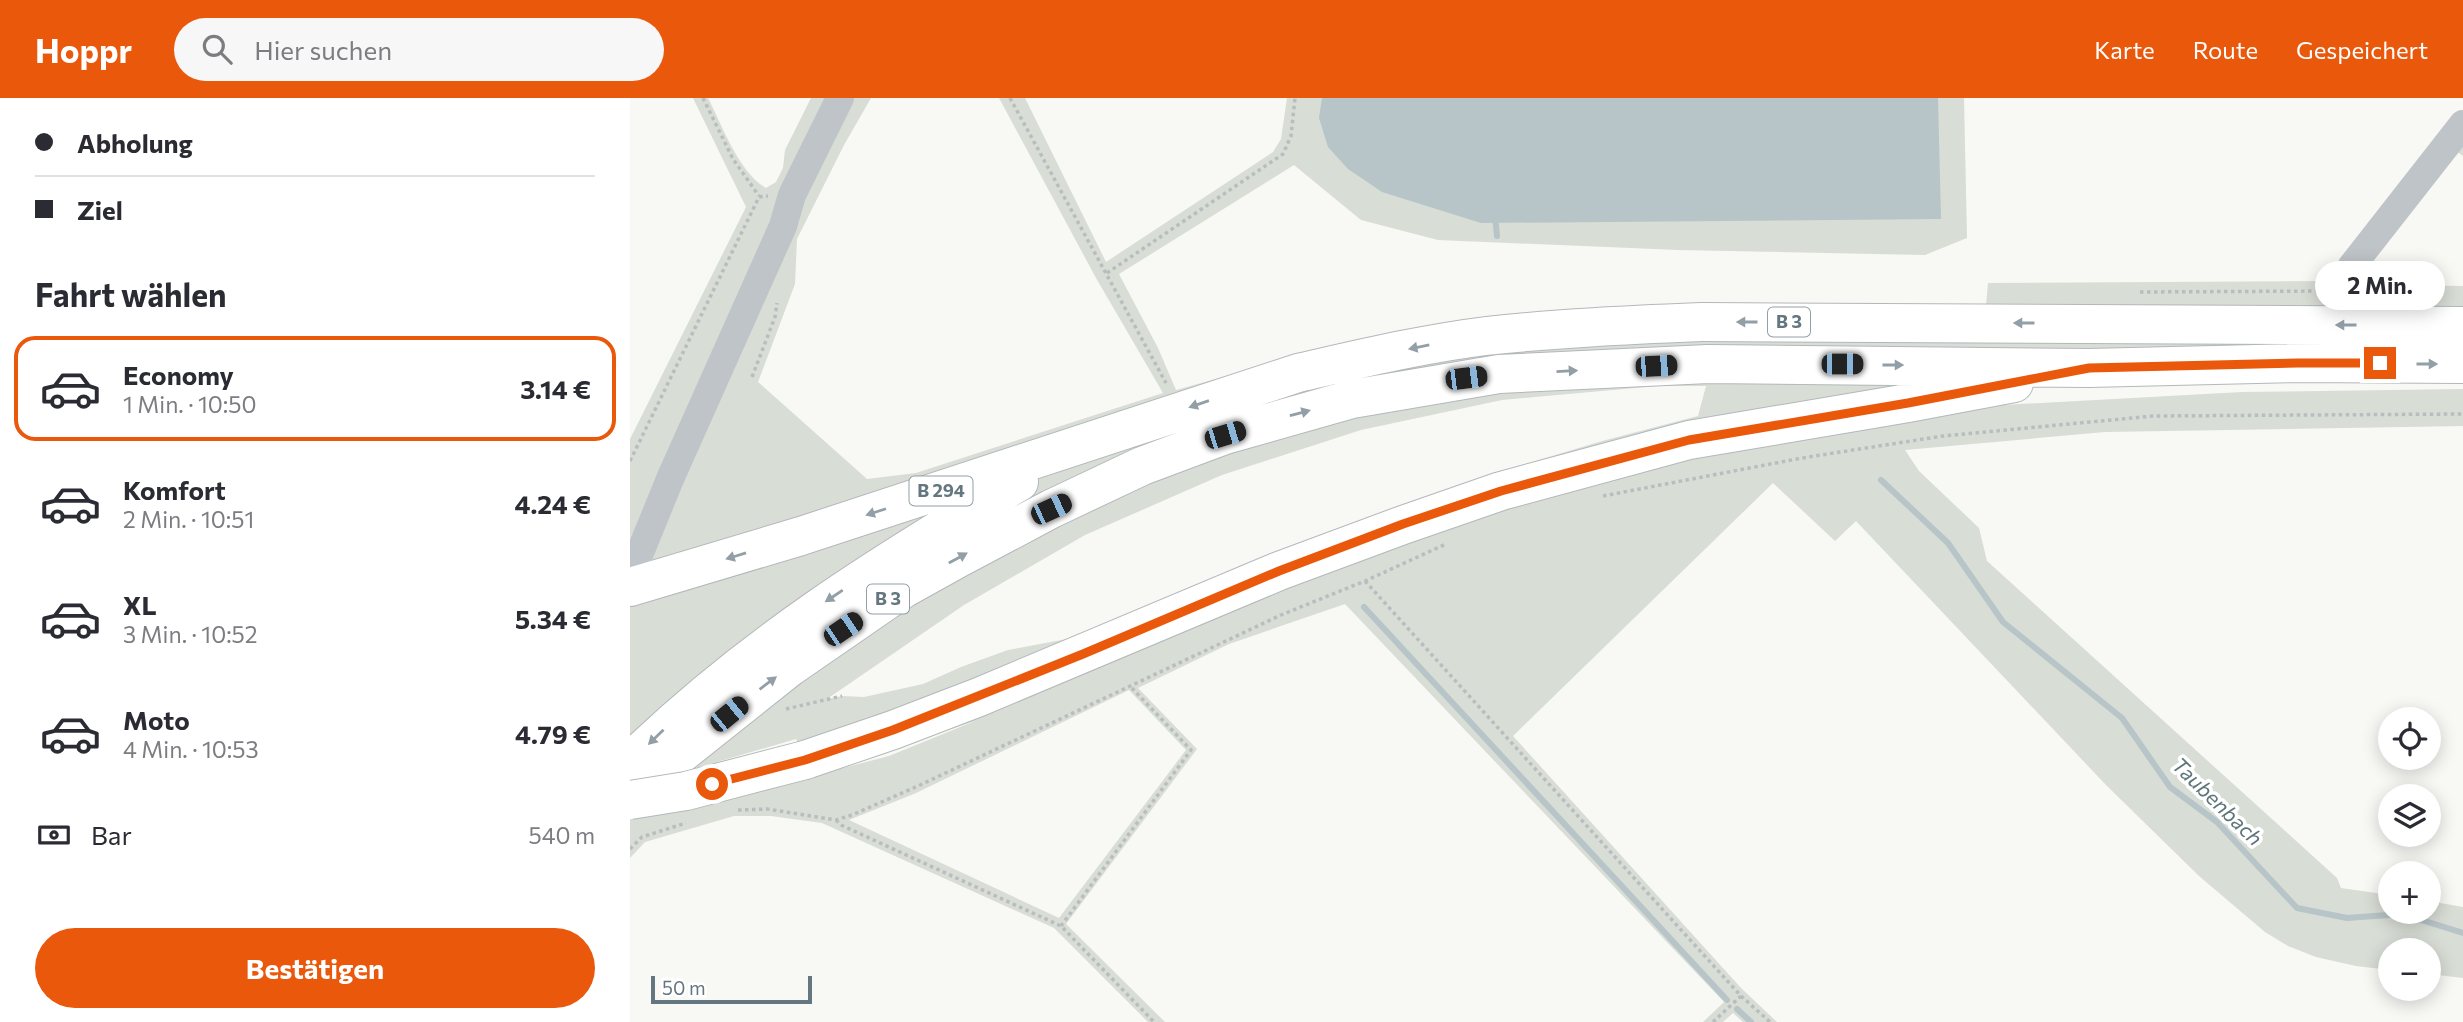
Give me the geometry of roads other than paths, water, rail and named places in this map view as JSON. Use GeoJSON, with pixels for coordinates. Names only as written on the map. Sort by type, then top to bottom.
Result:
{"type":"FeatureCollection","features":[{"type":"Feature","properties":{"kind":"highway","name":"B 3"},"geometry":{"type":"LineString","coordinates":[[644,767],[683,712],[786,629],[881,565],[1081,445],[1222,396],[1298,373],[1378,355],[1486,336],[1703,322],[2463,326]]}},
{"type":"Feature","properties":{"kind":"highway","name":"B 3"},"geometry":{"type":"LineString","coordinates":[[644,767],[903,589],[1051,509],[1142,466],[1225,435],[1352,399],[1499,374],[1708,364],[2089,368],[2298,363],[2463,364]]}},
{"type":"Feature","properties":{"kind":"highway"},"geometry":{"type":"LineString","coordinates":[[630,800],[685,791],[805,760],[893,730],[979,697],[1279,571],[1403,524],[1501,491],[1689,440],[1908,403],[2089,368]]}},
{"type":"Feature","properties":{"kind":"highway","name":"B 294"},"geometry":{"type":"LineString","coordinates":[[642,575],[814,532],[1081,445]]}},
{"type":"Feature","properties":{"kind":"street"},"geometry":{"type":"LineString","coordinates":[[642,575],[670,479],[783,226],[792,195],[840,98]]}},
{"type":"Feature","properties":{"kind":"street"},"geometry":{"type":"LineString","coordinates":[[2351,291],[2351,267],[2463,124]]}},
{"type":"Feature","properties":{"kind":"waterway","name":"Taubenbach"},"geometry":{"type":"LineString","coordinates":[[1495,215],[1497,236]]}},
{"type":"Feature","properties":{"kind":"waterway","name":"Taubenbach"},"geometry":{"type":"LineString","coordinates":[[1881,480],[1948,543],[2003,622],[2122,718],[2170,787],[2217,822],[2297,908],[2347,918],[2402,914],[2463,933]]}},
{"type":"Feature","properties":{"kind":"waterway"},"geometry":{"type":"LineString","coordinates":[[1364,607],[1727,1000]]}},
{"type":"Feature","properties":{"kind":"waterway"},"geometry":{"type":"LineString","coordinates":[[1737,1009],[1751,1022]]}}]}
